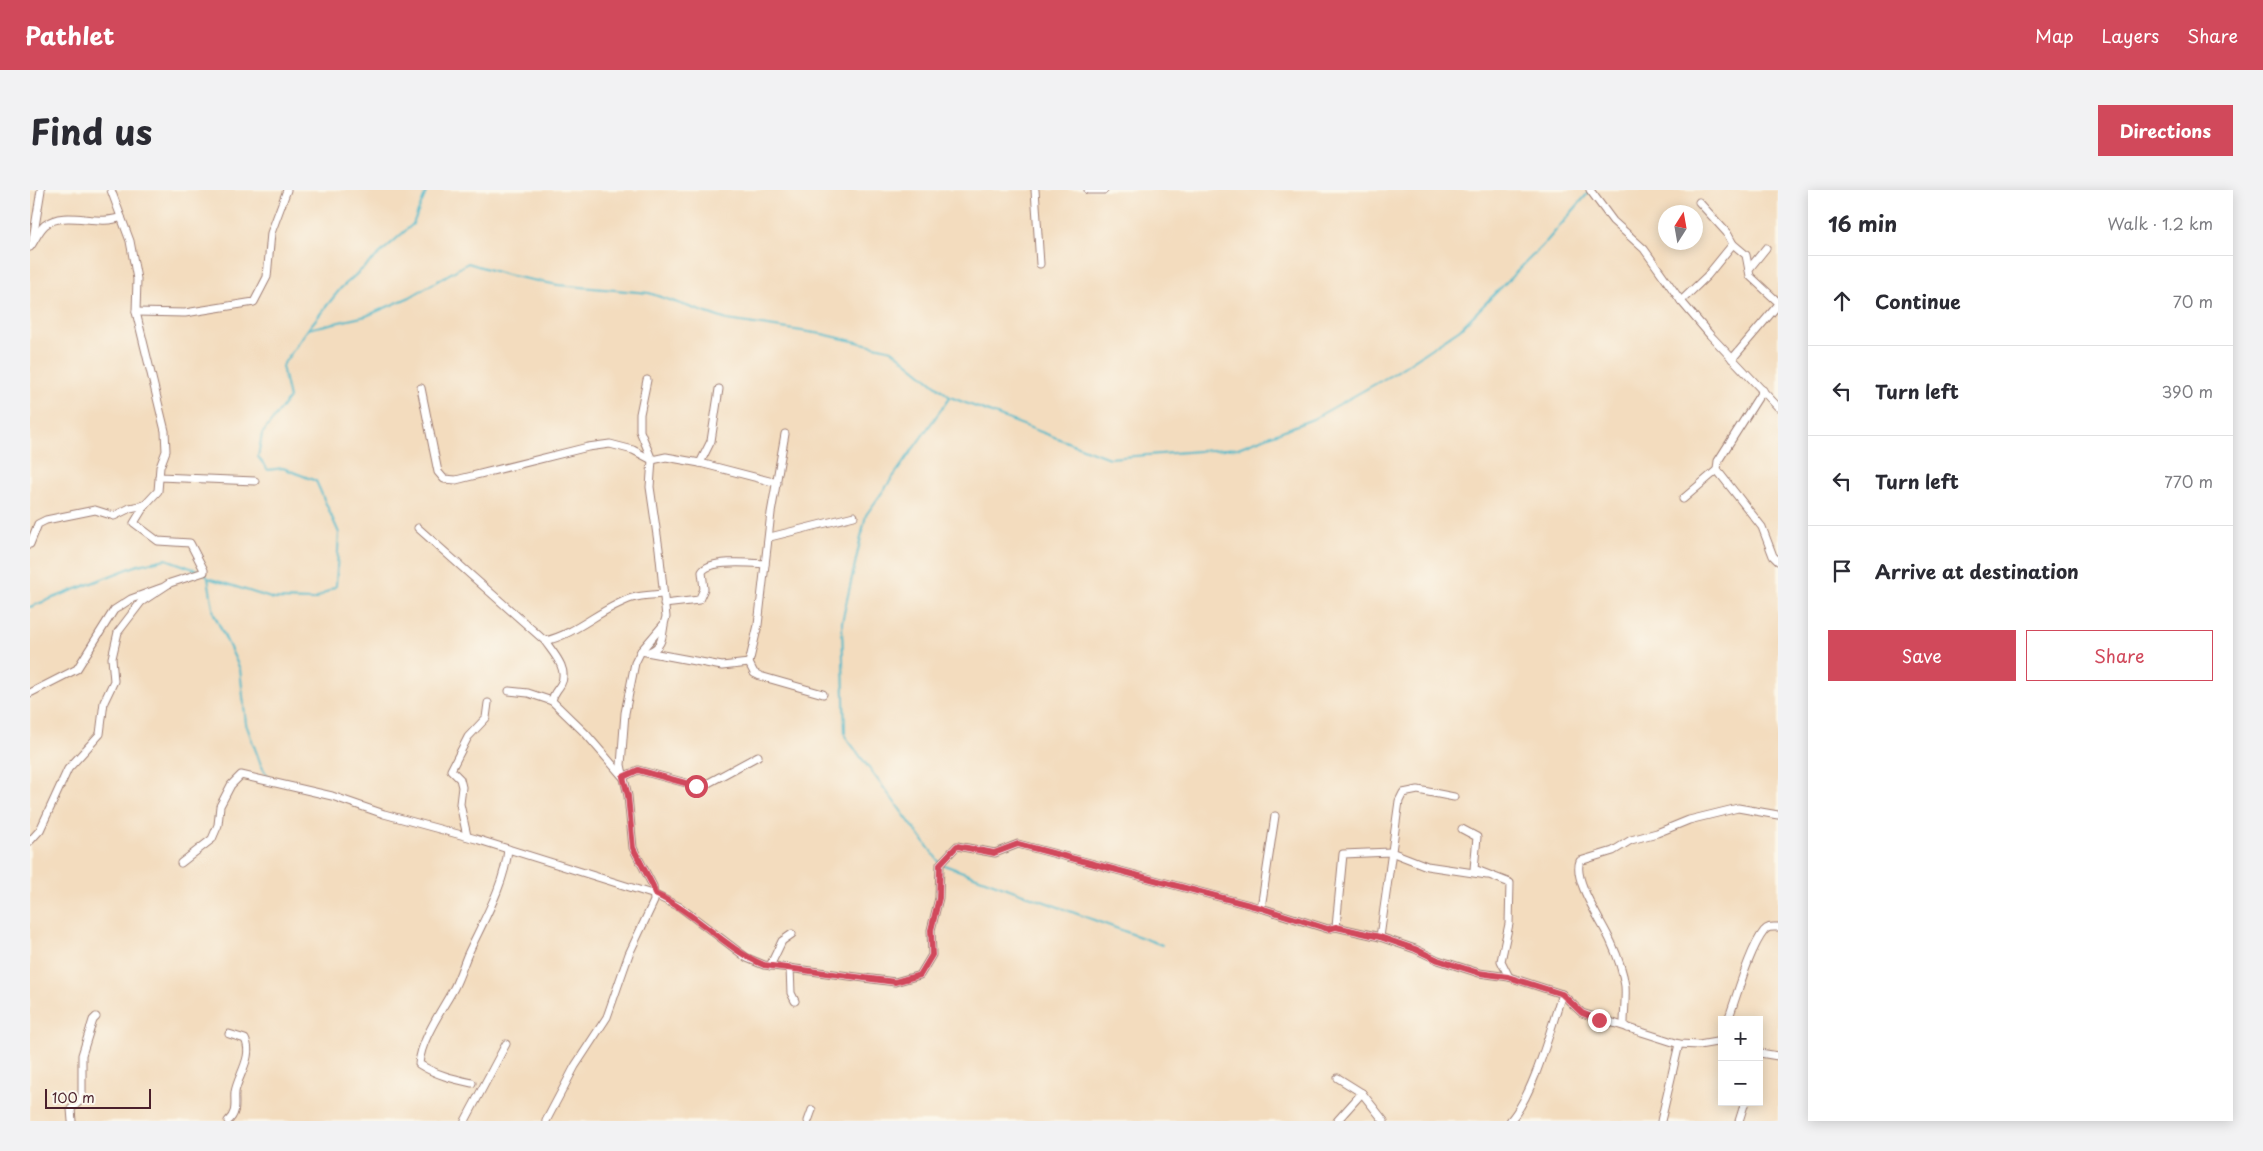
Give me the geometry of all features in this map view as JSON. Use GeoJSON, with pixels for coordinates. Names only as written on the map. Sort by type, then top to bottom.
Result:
{"type":"FeatureCollection","features":[{"type":"Feature","properties":{"kind":"street"},"geometry":{"type":"LineString","coordinates":[[32,243],[41,190]]}},
{"type":"Feature","properties":{"kind":"street"},"geometry":{"type":"LineString","coordinates":[[30,841],[40,830],[68,769],[100,734],[104,702],[114,681],[112,658],[118,632],[137,606],[164,587],[178,580],[204,572],[204,565],[190,543],[158,541],[134,523],[145,505],[158,491],[162,462],[166,451],[165,431],[136,312],[137,291],[129,235],[110,190]]}},
{"type":"Feature","properties":{"kind":"street"},"geometry":{"type":"LineString","coordinates":[[136,312],[185,313],[254,302],[267,277],[271,233],[287,190]]}},
{"type":"Feature","properties":{"kind":"street"},"geometry":{"type":"LineString","coordinates":[[1035,190],[1040,264]]}},
{"type":"Feature","properties":{"kind":"street"},"geometry":{"type":"LineString","coordinates":[[1088,190],[1104,190]]}},
{"type":"Feature","properties":{"kind":"street"},"geometry":{"type":"LineString","coordinates":[[1590,190],[1613,221],[1644,249],[1681,301],[1778,408]]}},
{"type":"Feature","properties":{"kind":"street"},"geometry":{"type":"LineString","coordinates":[[1699,202],[1727,234],[1733,244],[1746,255],[1750,276],[1778,304],[1732,359]]}},
{"type":"Feature","properties":{"kind":"street"},"geometry":{"type":"LineString","coordinates":[[32,243],[46,225],[60,219],[106,222],[121,217]]}},
{"type":"Feature","properties":{"kind":"street"},"geometry":{"type":"LineString","coordinates":[[1681,301],[1707,276],[1733,244]]}},
{"type":"Feature","properties":{"kind":"street"},"geometry":{"type":"LineString","coordinates":[[1749,269],[1766,248]]}},
{"type":"Feature","properties":{"kind":"street"},"geometry":{"type":"LineString","coordinates":[[546,1121],[571,1073],[607,1017],[629,954],[651,910],[655,894],[653,886],[633,848],[628,796],[621,765],[625,713],[635,663],[664,624],[666,617],[660,549],[650,487],[652,460],[640,431],[640,414],[647,380]]}},
{"type":"Feature","properties":{"kind":"street"},"geometry":{"type":"LineString","coordinates":[[421,388],[438,472],[444,479],[456,480],[588,447],[610,444],[633,450],[652,460],[666,457],[700,463],[776,483]]}},
{"type":"Feature","properties":{"kind":"street"},"geometry":{"type":"LineString","coordinates":[[700,463],[711,441],[719,389]]}},
{"type":"Feature","properties":{"kind":"street"},"geometry":{"type":"LineString","coordinates":[[1683,499],[1717,470],[1718,461],[1763,390]]}},
{"type":"Feature","properties":{"kind":"street"},"geometry":{"type":"LineString","coordinates":[[785,434],[776,483],[758,625],[749,663],[754,672],[760,676],[823,694]]}},
{"type":"Feature","properties":{"kind":"street"},"geometry":{"type":"LineString","coordinates":[[1717,470],[1762,527],[1773,556],[1778,562]]}},
{"type":"Feature","properties":{"kind":"street"},"geometry":{"type":"LineString","coordinates":[[159,477],[255,481]]}},
{"type":"Feature","properties":{"kind":"street"},"geometry":{"type":"LineString","coordinates":[[30,544],[38,524],[46,520],[95,510],[114,516],[130,508],[145,505]]}},
{"type":"Feature","properties":{"kind":"street"},"geometry":{"type":"LineString","coordinates":[[770,537],[854,516]]}},
{"type":"Feature","properties":{"kind":"street"},"geometry":{"type":"LineString","coordinates":[[418,528],[545,640],[562,666],[563,676],[561,684],[552,695],[552,701]]}},
{"type":"Feature","properties":{"kind":"street"},"geometry":{"type":"LineString","coordinates":[[664,604],[699,600],[704,590],[702,572],[711,565],[734,562],[765,564]]}},
{"type":"Feature","properties":{"kind":"street"},"geometry":{"type":"LineString","coordinates":[[30,693],[77,669],[114,610],[154,588],[164,587]]}},
{"type":"Feature","properties":{"kind":"street"},"geometry":{"type":"LineString","coordinates":[[545,640],[560,637],[604,611],[633,598],[663,594]]}},
{"type":"Feature","properties":{"kind":"street"},"geometry":{"type":"LineString","coordinates":[[644,652],[722,666],[749,663]]}},
{"type":"Feature","properties":{"kind":"street"},"geometry":{"type":"LineString","coordinates":[[508,691],[528,693],[552,701],[586,734],[623,777]]}},
{"type":"Feature","properties":{"kind":"street"},"geometry":{"type":"LineString","coordinates":[[467,836],[460,804],[462,787],[460,780],[451,770],[468,737],[486,718],[488,703]]}},
{"type":"Feature","properties":{"kind":"street"},"geometry":{"type":"LineString","coordinates":[[623,777],[638,770],[701,787],[758,756]]}},
{"type":"Feature","properties":{"kind":"street"},"geometry":{"type":"LineString","coordinates":[[181,863],[212,839],[218,825],[220,806],[231,785],[241,776],[332,796],[384,814],[467,836],[655,894],[680,907],[747,958],[770,966],[895,982],[920,975],[932,955],[931,930],[939,898],[940,864],[957,846],[994,853],[1018,844],[1261,908],[1328,929],[1336,927],[1380,937],[1465,969],[1508,977],[1562,994],[1582,1013],[1679,1044],[1699,1046],[1718,1040]]}},
{"type":"Feature","properties":{"kind":"street"},"geometry":{"type":"LineString","coordinates":[[1380,937],[1399,801],[1404,793],[1418,790],[1454,797]]}},
{"type":"Feature","properties":{"kind":"street"},"geometry":{"type":"LineString","coordinates":[[1628,1028],[1624,1024],[1625,996],[1623,976],[1611,942],[1586,892],[1579,872],[1580,861],[1613,851],[1631,840],[1658,834],[1689,820],[1738,808],[1778,814]]}},
{"type":"Feature","properties":{"kind":"street"},"geometry":{"type":"LineString","coordinates":[[1261,908],[1275,816]]}},
{"type":"Feature","properties":{"kind":"street"},"geometry":{"type":"LineString","coordinates":[[1462,828],[1477,837],[1474,869],[1510,882],[1509,924],[1501,961],[1508,977]]}},
{"type":"Feature","properties":{"kind":"street"},"geometry":{"type":"LineString","coordinates":[[472,1083],[456,1080],[427,1069],[419,1064],[420,1057],[436,1020],[455,987],[468,955],[489,913],[507,862],[508,849]]}},
{"type":"Feature","properties":{"kind":"street"},"geometry":{"type":"LineString","coordinates":[[1336,927],[1341,860],[1344,854],[1391,852],[1427,866],[1488,875]]}},
{"type":"Feature","properties":{"kind":"street"},"geometry":{"type":"LineString","coordinates":[[1729,1016],[1755,946],[1764,930],[1769,927],[1778,927]]}},
{"type":"Feature","properties":{"kind":"street"},"geometry":{"type":"LineString","coordinates":[[770,966],[782,941],[792,934]]}},
{"type":"Feature","properties":{"kind":"street"},"geometry":{"type":"LineString","coordinates":[[788,968],[791,993],[795,1002]]}},
{"type":"Feature","properties":{"kind":"street"},"geometry":{"type":"LineString","coordinates":[[1510,1121],[1518,1113],[1532,1081],[1562,994]]}},
{"type":"Feature","properties":{"kind":"street"},"geometry":{"type":"LineString","coordinates":[[72,1121],[71,1109],[82,1099],[82,1055],[90,1027],[96,1017]]}},
{"type":"Feature","properties":{"kind":"street"},"geometry":{"type":"LineString","coordinates":[[228,1121],[232,1117],[237,1102],[235,1094],[246,1061],[249,1045],[245,1038],[229,1034]]}},
{"type":"Feature","properties":{"kind":"street"},"geometry":{"type":"LineString","coordinates":[[466,1121],[506,1044]]}},
{"type":"Feature","properties":{"kind":"street"},"geometry":{"type":"LineString","coordinates":[[1661,1121],[1679,1044]]}},
{"type":"Feature","properties":{"kind":"street"},"geometry":{"type":"LineString","coordinates":[[1763,1054],[1778,1056]]}},
{"type":"Feature","properties":{"kind":"street"},"geometry":{"type":"LineString","coordinates":[[1338,1078],[1362,1093],[1384,1121]]}},
{"type":"Feature","properties":{"kind":"street"},"geometry":{"type":"LineString","coordinates":[[1337,1121],[1362,1093]]}},
{"type":"Feature","properties":{"kind":"street"},"geometry":{"type":"LineString","coordinates":[[1739,1121],[1744,1106]]}},
{"type":"Feature","properties":{"kind":"street"},"geometry":{"type":"LineString","coordinates":[[808,1121],[812,1110]]}},
{"type":"Feature","properties":{"kind":"waterway"},"geometry":{"type":"LineString","coordinates":[[205,574],[208,578],[274,599],[314,600],[336,586],[339,533],[316,481],[283,468],[268,470],[258,457],[262,434],[289,398],[282,366],[308,329],[341,288],[413,224],[427,190]]}},
{"type":"Feature","properties":{"kind":"waterway"},"geometry":{"type":"LineString","coordinates":[[308,329],[366,316],[410,297],[468,263],[507,275],[558,285],[649,293],[727,320],[822,334],[892,350],[950,397],[1109,458],[1238,448],[1313,419],[1393,374],[1460,329],[1546,242],[1589,192]]}},
{"type":"Feature","properties":{"kind":"waterway"},"geometry":{"type":"LineString","coordinates":[[940,863],[845,736],[842,622],[866,515],[950,397]]}},
{"type":"Feature","properties":{"kind":"waterway"},"geometry":{"type":"LineString","coordinates":[[30,607],[138,565],[166,559],[199,571]]}},
{"type":"Feature","properties":{"kind":"waterway"},"geometry":{"type":"LineString","coordinates":[[208,578],[214,614],[240,669],[246,724],[261,765],[269,779]]}},
{"type":"Feature","properties":{"kind":"waterway"},"geometry":{"type":"LineString","coordinates":[[944,865],[1162,945]]}},
{"type":"Feature","properties":{"kind":"route"},"geometry":{"type":"LineString","coordinates":[[696,786],[648,771],[638,770],[623,777],[628,796],[633,848],[653,886],[655,894],[680,907],[747,958],[764,965],[895,982],[920,975],[932,955],[931,930],[939,898],[940,864],[957,846],[994,853],[1018,844],[1261,908],[1328,929],[1336,927],[1380,937],[1415,949],[1438,960],[1479,973],[1508,977],[1562,994],[1582,1013],[1599,1020]]}}]}
